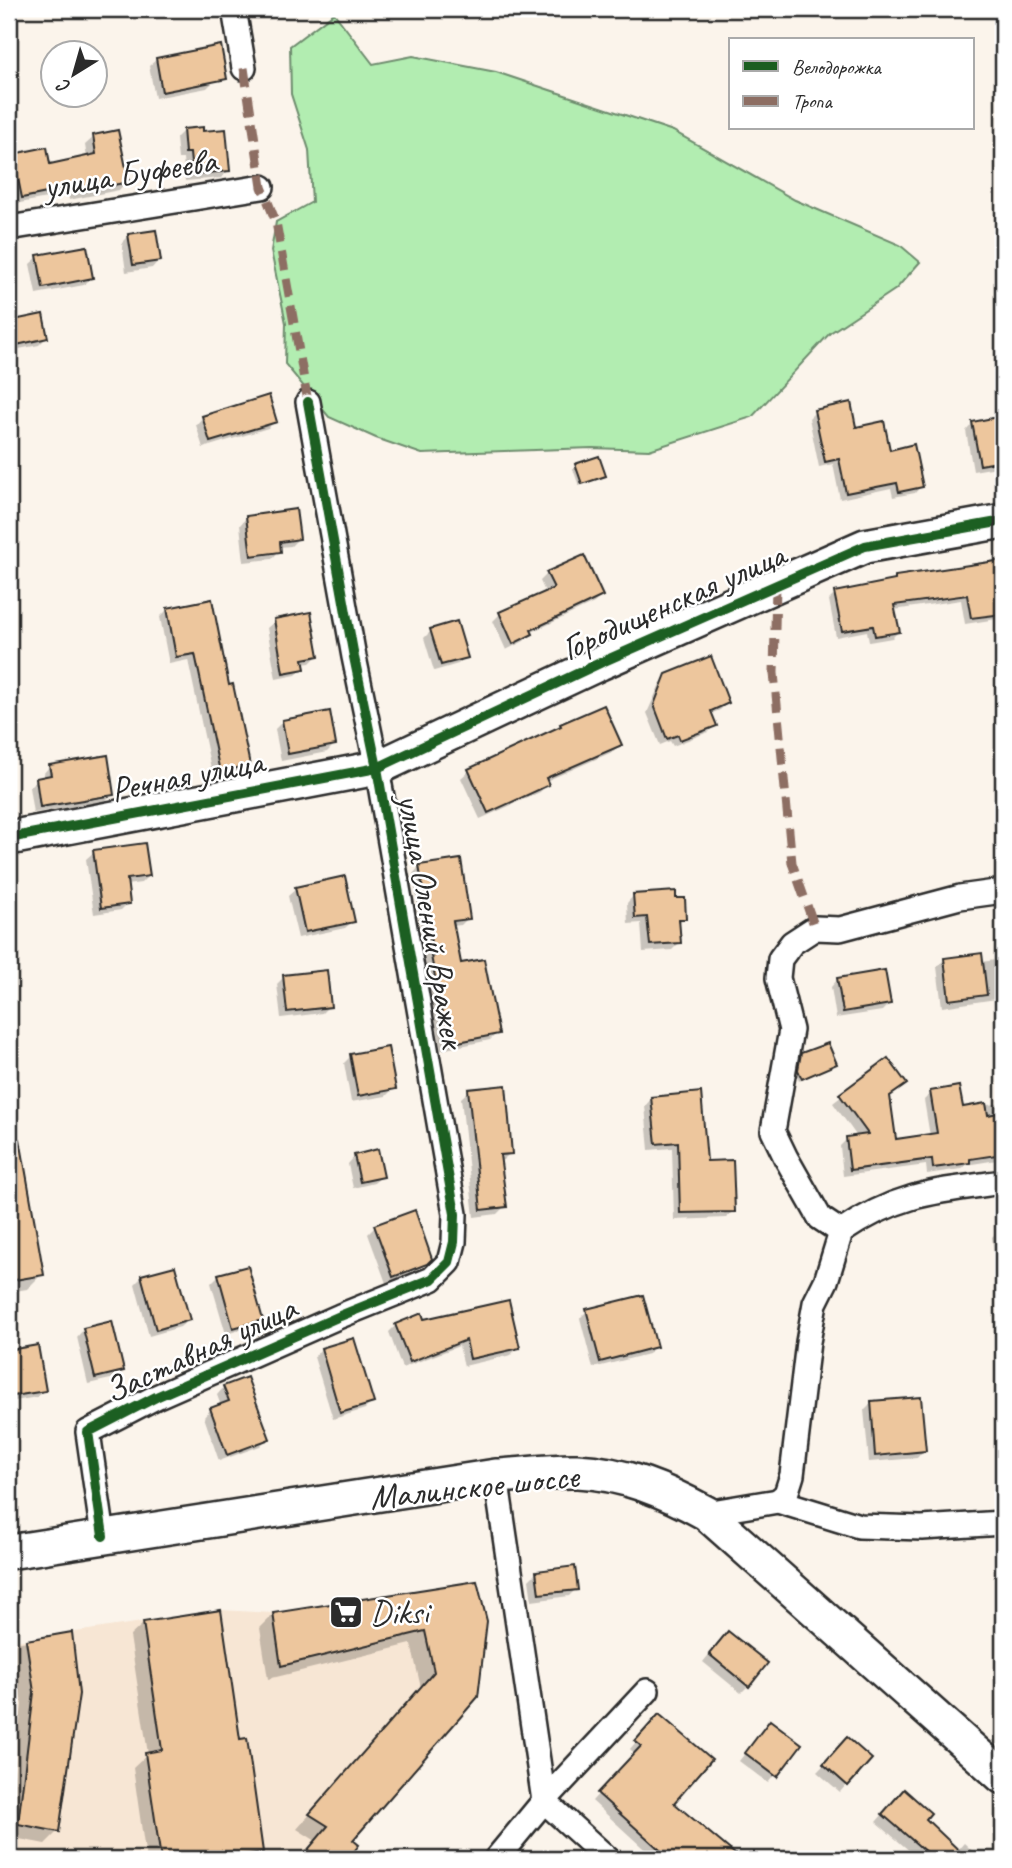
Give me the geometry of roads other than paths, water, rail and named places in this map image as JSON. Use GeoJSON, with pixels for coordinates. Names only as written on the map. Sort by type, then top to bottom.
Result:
{"type":"FeatureCollection","features":[{"type":"Feature","properties":{"kind":"main road","name":"Городищенская улица"},"geometry":{"type":"LineString","coordinates":[[377,768],[600,663],[865,546],[1003,521]]}},
{"type":"Feature","properties":{"kind":"main road","name":"Речная улица"},"geometry":{"type":"LineString","coordinates":[[9,838],[377,768]]}},
{"type":"Feature","properties":{"kind":"main road","name":"Малинское шоссе"},"geometry":{"type":"LineString","coordinates":[[9,1552],[496,1476],[576,1471],[617,1475],[647,1485],[706,1513],[1003,1777]]}},
{"type":"Feature","properties":{"kind":"street"},"geometry":{"type":"LineString","coordinates":[[234,9],[244,68]]}},
{"type":"Feature","properties":{"kind":"street","name":"улица Буфеева"},"geometry":{"type":"LineString","coordinates":[[9,228],[262,187]]}},
{"type":"Feature","properties":{"kind":"street","name":"улица Олений Вражек"},"geometry":{"type":"LineString","coordinates":[[308,402],[377,768],[454,1214],[454,1242],[449,1262],[432,1279]]}},
{"type":"Feature","properties":{"kind":"street"},"geometry":{"type":"LineString","coordinates":[[841,1232],[820,1218],[774,1131],[791,1030],[778,978],[780,959],[792,943],[814,928],[840,929],[960,897],[1003,891]]}},
{"type":"Feature","properties":{"kind":"street"},"geometry":{"type":"LineString","coordinates":[[778,1501],[786,1494],[792,1475],[815,1303],[826,1281],[841,1232],[866,1215],[896,1201],[928,1193],[1003,1182]]}},
{"type":"Feature","properties":{"kind":"street","name":"Заставная улица"},"geometry":{"type":"LineString","coordinates":[[103,1536],[88,1432],[156,1397],[340,1316],[432,1279]]}},
{"type":"Feature","properties":{"kind":"street"},"geometry":{"type":"LineString","coordinates":[[496,1476],[544,1801],[608,1859]]}},
{"type":"Feature","properties":{"kind":"street"},"geometry":{"type":"LineString","coordinates":[[706,1513],[778,1501],[859,1526],[883,1528],[1003,1523]]}},
{"type":"Feature","properties":{"kind":"street"},"geometry":{"type":"LineString","coordinates":[[496,1859],[544,1801],[646,1691]]}},
{"type":"Feature","properties":{"kind":"place","name":"Diksi"},"geometry":{"type":"Point","coordinates":[346,1612]}}]}
